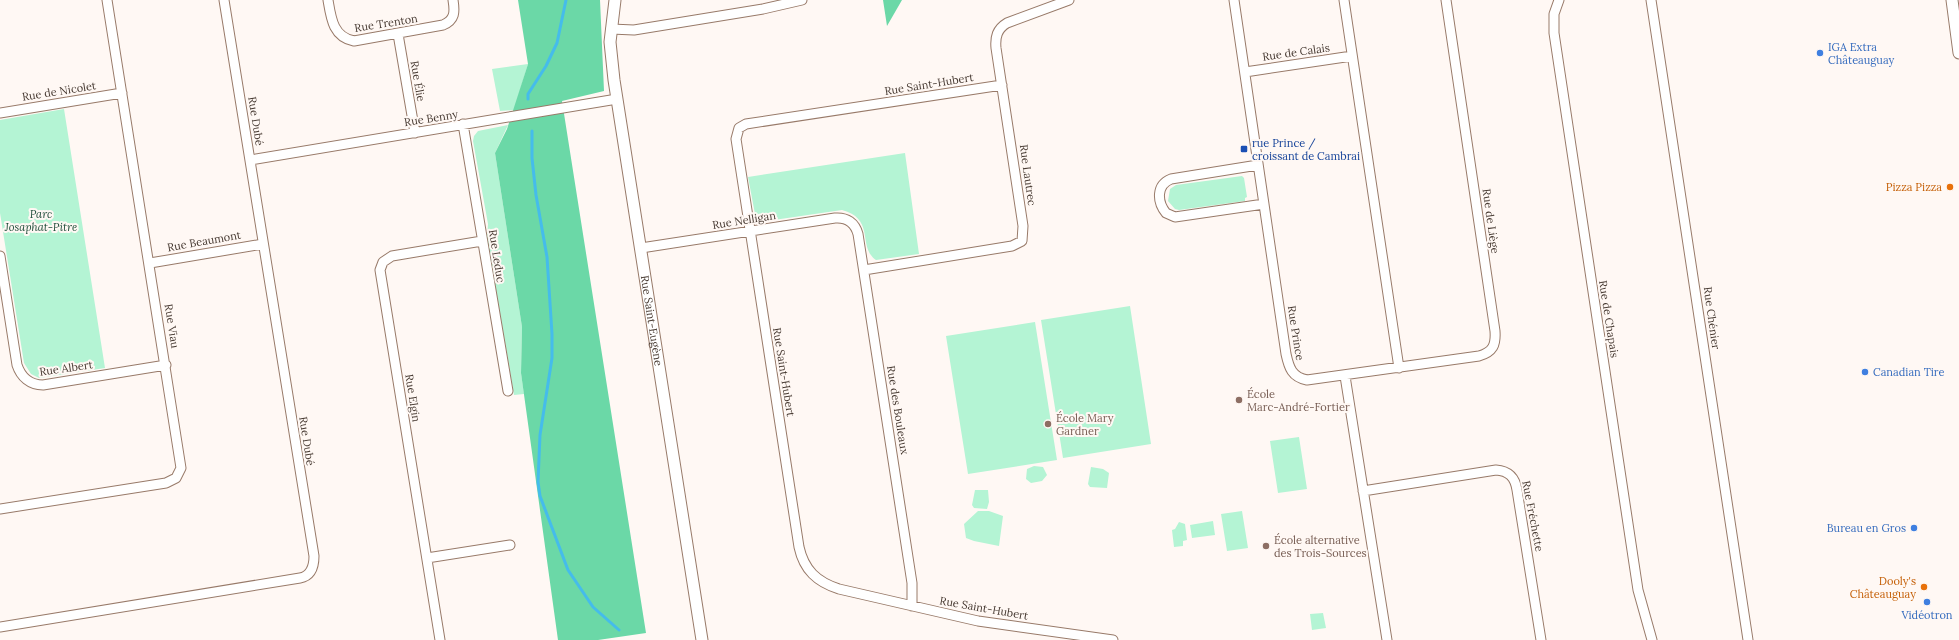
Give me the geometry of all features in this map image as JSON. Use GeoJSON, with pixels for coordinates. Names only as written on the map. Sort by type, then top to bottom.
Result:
{"type":"FeatureCollection","features":[{"type":"Feature","properties":{"kind":"street","name":"Rue Viau"},"geometry":{"type":"LineString","coordinates":[[0,509],[166,483],[176,478],[180,472],[182,464],[107,0]]}},
{"type":"Feature","properties":{"kind":"street","name":"Rue Dubé"},"geometry":{"type":"LineString","coordinates":[[0,627],[300,578],[310,572],[314,563],[224,0]]}},
{"type":"Feature","properties":{"kind":"street","name":"Rue Trenton"},"geometry":{"type":"LineString","coordinates":[[328,0],[334,27],[344,38],[359,41],[447,24],[454,14],[453,0]]}},
{"type":"Feature","properties":{"kind":"street","name":"Rue Saint-Eugène"},"geometry":{"type":"LineString","coordinates":[[615,0],[611,29],[611,53],[617,100],[702,640]]}},
{"type":"Feature","properties":{"kind":"street"},"geometry":{"type":"LineString","coordinates":[[611,29],[642,28],[763,10],[802,0]]}},
{"type":"Feature","properties":{"kind":"street","name":"Rue Lautrec"},"geometry":{"type":"LineString","coordinates":[[864,270],[1012,246],[1022,241],[1023,226],[996,41],[999,29],[1007,23],[1069,0]]}},
{"type":"Feature","properties":{"kind":"street","name":"Rue Prince"},"geometry":{"type":"LineString","coordinates":[[1234,0],[1290,369],[1299,378],[1307,380],[1346,376]]}},
{"type":"Feature","properties":{"kind":"street"},"geometry":{"type":"LineString","coordinates":[[1344,0],[1399,368]]}},
{"type":"Feature","properties":{"kind":"street","name":"Rue de Liège"},"geometry":{"type":"LineString","coordinates":[[1346,376],[1479,356],[1490,352],[1495,343],[1494,323],[1446,0]]}},
{"type":"Feature","properties":{"kind":"street","name":"Rue de Chapais"},"geometry":{"type":"LineString","coordinates":[[1559,0],[1553,20],[1555,41],[1638,590],[1652,640]]}},
{"type":"Feature","properties":{"kind":"street","name":"Rue Chénier"},"geometry":{"type":"LineString","coordinates":[[1651,0],[1748,640]]}},
{"type":"Feature","properties":{"kind":"street"},"geometry":{"type":"LineString","coordinates":[[1952,0],[1959,53]]}},
{"type":"Feature","properties":{"kind":"street","name":"Rue Élie"},"geometry":{"type":"LineString","coordinates":[[398,34],[414,132]]}},
{"type":"Feature","properties":{"kind":"street","name":"Rue de Calais"},"geometry":{"type":"LineString","coordinates":[[1245,72],[1352,56]]}},
{"type":"Feature","properties":{"kind":"street","name":"Rue Saint-Hubert"},"geometry":{"type":"LineString","coordinates":[[1002,85],[755,122],[742,126],[737,132],[736,139],[799,547],[803,561],[815,578],[826,584],[978,621],[1113,640]]}},
{"type":"Feature","properties":{"kind":"street","name":"Rue de Nicolet"},"geometry":{"type":"LineString","coordinates":[[0,113],[122,93]]}},
{"type":"Feature","properties":{"kind":"street","name":"Rue Benny"},"geometry":{"type":"LineString","coordinates":[[250,160],[617,100]]}},
{"type":"Feature","properties":{"kind":"street","name":"Rue Leduc"},"geometry":{"type":"LineString","coordinates":[[464,124],[482,241],[508,391]]}},
{"type":"Feature","properties":{"kind":"street"},"geometry":{"type":"LineString","coordinates":[[1258,165],[1171,179],[1162,184],[1160,189],[1160,200],[1166,213],[1174,217],[1264,204]]}},
{"type":"Feature","properties":{"kind":"street","name":"Rue Nelligan"},"geometry":{"type":"LineString","coordinates":[[641,248],[840,217],[850,221]]}},
{"type":"Feature","properties":{"kind":"street","name":"Rue des Bouleaux"},"geometry":{"type":"LineString","coordinates":[[850,221],[854,224],[858,234],[864,270],[912,583],[912,606]]}},
{"type":"Feature","properties":{"kind":"street","name":"Rue Elgin"},"geometry":{"type":"LineString","coordinates":[[440,640],[380,270],[383,262],[392,256],[482,241]]}},
{"type":"Feature","properties":{"kind":"street","name":"Rue Beaumont"},"geometry":{"type":"LineString","coordinates":[[150,263],[263,244]]}},
{"type":"Feature","properties":{"kind":"street","name":"Rue Albert"},"geometry":{"type":"LineString","coordinates":[[0,256],[18,365],[23,376],[29,381],[34,384],[43,385],[166,365]]}},
{"type":"Feature","properties":{"kind":"street"},"geometry":{"type":"LineString","coordinates":[[1346,376],[1387,640]]}},
{"type":"Feature","properties":{"kind":"street","name":"Rue Fréchette"},"geometry":{"type":"LineString","coordinates":[[1363,491],[1496,470],[1509,474],[1515,481],[1518,490],[1541,640]]}},
{"type":"Feature","properties":{"kind":"street"},"geometry":{"type":"LineString","coordinates":[[427,558],[510,545]]}},
{"type":"Feature","properties":{"kind":"green space"},"geometry":{"type":"Polygon","coordinates":[[[518,0],[600,0],[604,91],[562,101],[646,633],[598,640],[558,640],[521,373],[522,327],[495,153],[507,129],[528,64],[518,0]]]}},
{"type":"Feature","properties":{"kind":"green space"},"geometry":{"type":"Polygon","coordinates":[[[883,0],[902,0],[887,26],[883,0]]]}},
{"type":"Feature","properties":{"kind":"green space"},"geometry":{"type":"Polygon","coordinates":[[[528,64],[514,110],[500,111],[492,69],[528,64]]]}},
{"type":"Feature","properties":{"kind":"green space","name":"Parc Josaphat-Pitre"},"geometry":{"type":"Polygon","coordinates":[[[64,109],[105,368],[39,378],[31,374],[24,363],[0,213],[0,120],[64,109]]]}},
{"type":"Feature","properties":{"kind":"green space"},"geometry":{"type":"Polygon","coordinates":[[[508,125],[495,153],[522,327],[521,373],[524,394],[514,395],[487,238],[488,224],[473,141],[474,136],[478,131],[508,125]]]}},
{"type":"Feature","properties":{"kind":"green space"},"geometry":{"type":"Polygon","coordinates":[[[905,153],[919,254],[876,260],[867,248],[863,226],[859,220],[852,214],[842,210],[767,221],[758,218],[755,214],[748,177],[905,153]]]}},
{"type":"Feature","properties":{"kind":"green space"},"geometry":{"type":"Polygon","coordinates":[[[1242,176],[1244,178],[1247,197],[1245,198],[1245,201],[1179,210],[1175,209],[1168,201],[1170,189],[1176,185],[1242,176]]]}},
{"type":"Feature","properties":{"kind":"green space"},"geometry":{"type":"Polygon","coordinates":[[[1130,306],[1151,444],[1063,458],[1041,320],[1130,306]]]}},
{"type":"Feature","properties":{"kind":"green space"},"geometry":{"type":"Polygon","coordinates":[[[1035,322],[1057,460],[968,474],[946,336],[1035,322]]]}},
{"type":"Feature","properties":{"kind":"green space"},"geometry":{"type":"Polygon","coordinates":[[[1299,437],[1307,489],[1278,493],[1270,441],[1299,437]]]}},
{"type":"Feature","properties":{"kind":"green space"},"geometry":{"type":"Polygon","coordinates":[[[1034,466],[1043,467],[1047,475],[1042,481],[1031,483],[1026,479],[1027,469],[1034,466]]]}},
{"type":"Feature","properties":{"kind":"green space"},"geometry":{"type":"Polygon","coordinates":[[[1091,467],[1103,469],[1109,473],[1107,488],[1090,487],[1088,484],[1091,467]]]}},
{"type":"Feature","properties":{"kind":"green space"},"geometry":{"type":"Polygon","coordinates":[[[975,490],[988,490],[989,502],[987,509],[974,508],[972,505],[975,490]]]}},
{"type":"Feature","properties":{"kind":"green space"},"geometry":{"type":"Polygon","coordinates":[[[978,511],[989,511],[1003,516],[999,546],[966,538],[964,524],[978,511]]]}},
{"type":"Feature","properties":{"kind":"green space"},"geometry":{"type":"Polygon","coordinates":[[[1242,511],[1248,548],[1227,551],[1221,514],[1242,511]]]}},
{"type":"Feature","properties":{"kind":"green space"},"geometry":{"type":"Polygon","coordinates":[[[1213,521],[1215,535],[1192,538],[1190,525],[1213,521]]]}},
{"type":"Feature","properties":{"kind":"green space"},"geometry":{"type":"Polygon","coordinates":[[[1179,522],[1185,524],[1187,540],[1183,541],[1183,546],[1174,547],[1172,530],[1175,529],[1179,522]]]}},
{"type":"Feature","properties":{"kind":"green space"},"geometry":{"type":"Polygon","coordinates":[[[1323,613],[1326,628],[1312,630],[1310,614],[1323,613]]]}},
{"type":"Feature","properties":{"kind":"waterway"},"geometry":{"type":"LineString","coordinates":[[528,99],[528,94],[546,66],[557,43],[566,0]]}},
{"type":"Feature","properties":{"kind":"waterway"},"geometry":{"type":"LineString","coordinates":[[532,131],[532,158],[536,195],[547,257],[552,334],[552,358],[540,435],[538,482],[540,496],[568,570],[593,607],[619,630]]}},
{"type":"Feature","properties":{"kind":"place","name":"IGA Extra Châteauguay"},"geometry":{"type":"Point","coordinates":[1820,53]}},
{"type":"Feature","properties":{"kind":"place","name":"rue Prince / croissant de Cambrai"},"geometry":{"type":"Point","coordinates":[1244,149]}},
{"type":"Feature","properties":{"kind":"place","name":"Pizza Pizza"},"geometry":{"type":"Point","coordinates":[1950,187]}},
{"type":"Feature","properties":{"kind":"place","name":"Canadian Tire"},"geometry":{"type":"Point","coordinates":[1865,372]}},
{"type":"Feature","properties":{"kind":"place","name":"École Marc-André-Fortier"},"geometry":{"type":"Point","coordinates":[1239,400]}},
{"type":"Feature","properties":{"kind":"place","name":"École Mary Gardner"},"geometry":{"type":"Point","coordinates":[1048,424]}},
{"type":"Feature","properties":{"kind":"place","name":"Bureau en Gros"},"geometry":{"type":"Point","coordinates":[1914,528]}},
{"type":"Feature","properties":{"kind":"place","name":"École alternative des Trois-Sources"},"geometry":{"type":"Point","coordinates":[1266,546]}},
{"type":"Feature","properties":{"kind":"place","name":"Dooly's Châteauguay"},"geometry":{"type":"Point","coordinates":[1924,587]}},
{"type":"Feature","properties":{"kind":"place","name":"Vidéotron"},"geometry":{"type":"Point","coordinates":[1927,602]}}]}
